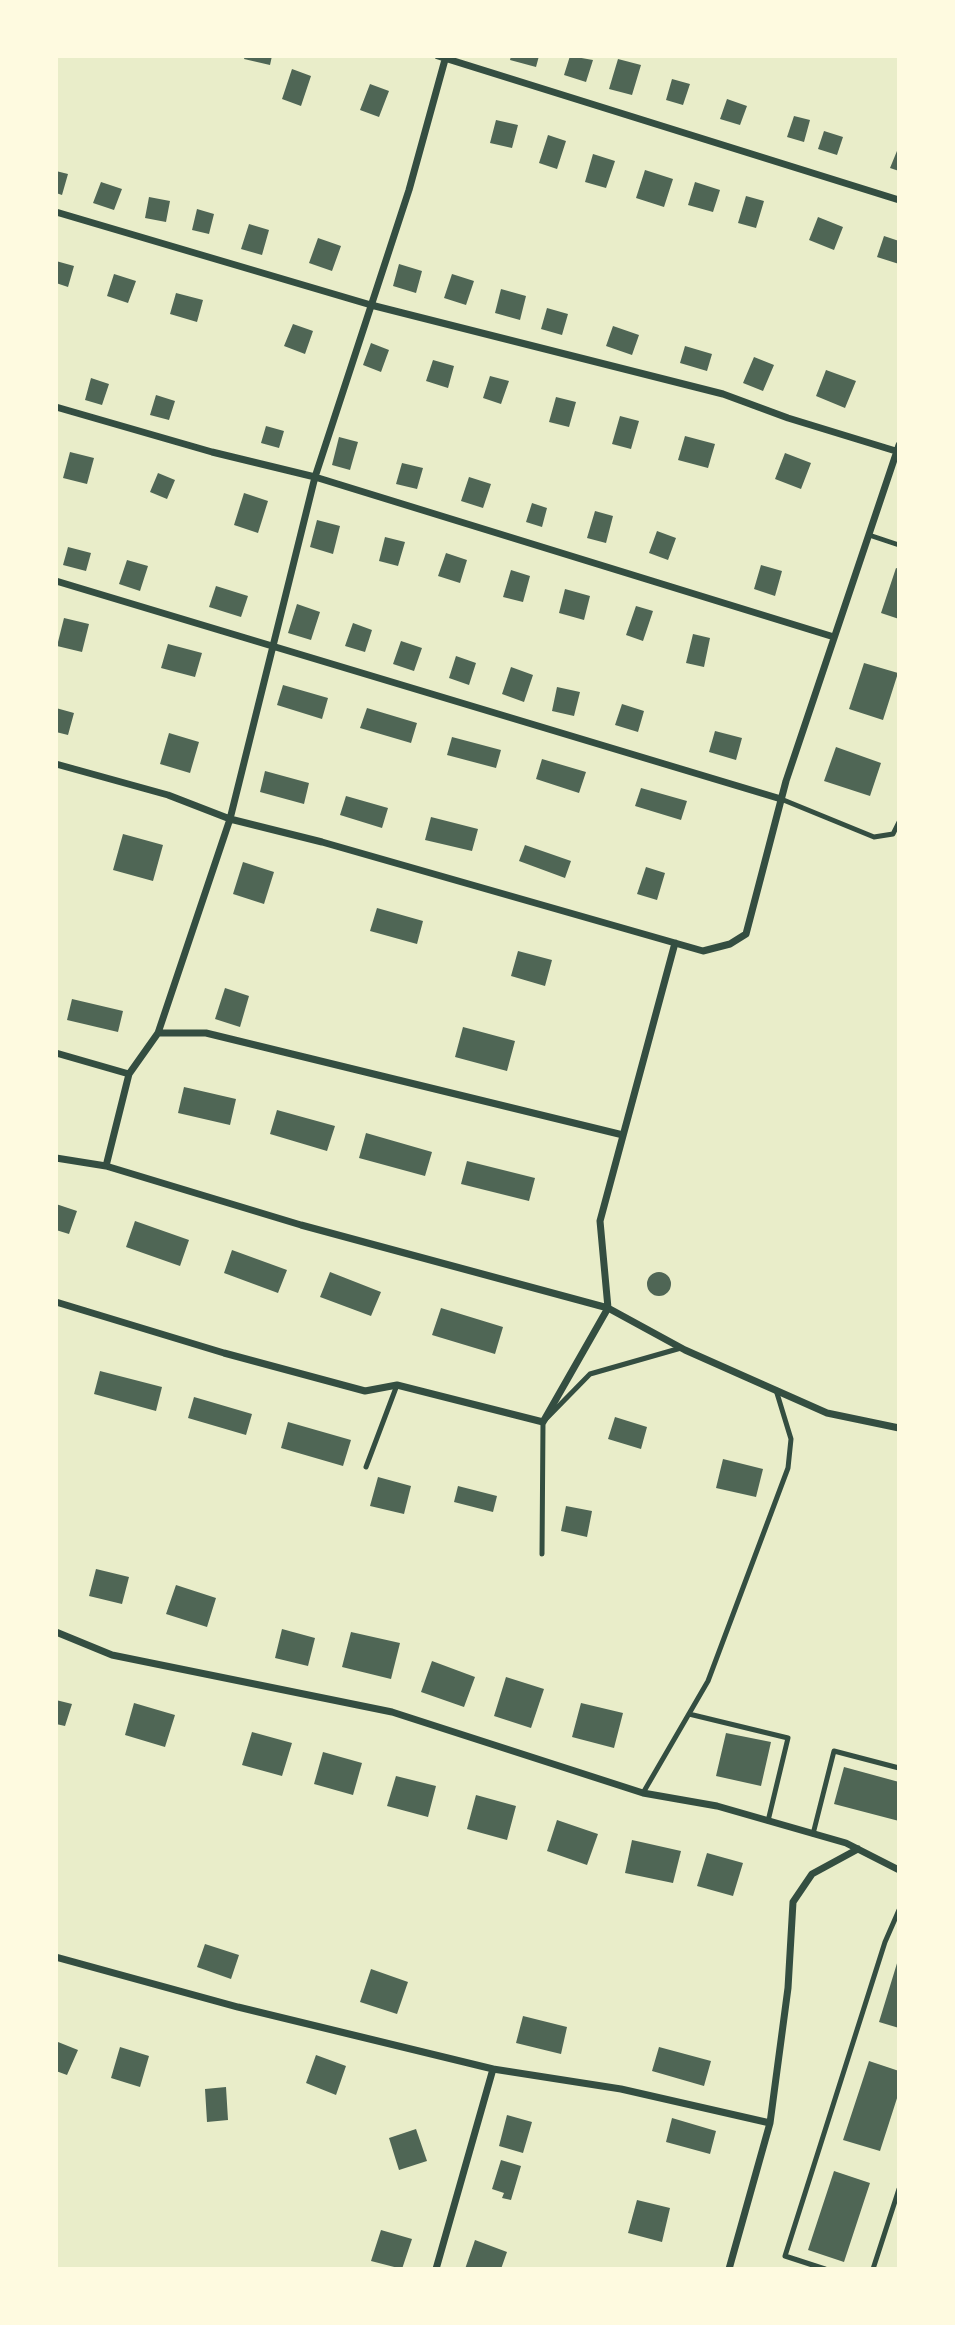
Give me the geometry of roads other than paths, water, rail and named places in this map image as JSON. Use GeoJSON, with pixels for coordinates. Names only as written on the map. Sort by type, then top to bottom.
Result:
{"type":"FeatureCollection","features":[{"type":"Feature","properties":{"kind":"street"},"geometry":{"type":"LineString","coordinates":[[106,1166],[129,1074],[158,1033],[230,819],[316,477],[409,190],[443,57],[899,200]]}},
{"type":"Feature","properties":{"kind":"street"},"geometry":{"type":"LineString","coordinates":[[56,212],[371,305],[723,394],[789,418],[898,449],[781,799],[746,934],[730,944],[703,951],[322,842],[230,819],[168,795],[56,764]]}},
{"type":"Feature","properties":{"kind":"street"},"geometry":{"type":"LineString","coordinates":[[56,407],[212,452],[316,477],[834,637]]}},
{"type":"Feature","properties":{"kind":"street"},"geometry":{"type":"LineString","coordinates":[[56,581],[781,799]]}},
{"type":"Feature","properties":{"kind":"street"},"geometry":{"type":"LineString","coordinates":[[56,1302],[224,1353],[365,1391],[397,1385],[543,1422],[608,1308],[600,1221],[675,943]]}},
{"type":"Feature","properties":{"kind":"street"},"geometry":{"type":"LineString","coordinates":[[158,1033],[206,1033],[623,1135]]}},
{"type":"Feature","properties":{"kind":"street"},"geometry":{"type":"LineString","coordinates":[[56,1053],[129,1074]]}},
{"type":"Feature","properties":{"kind":"street"},"geometry":{"type":"LineString","coordinates":[[56,1157],[106,1166],[301,1225],[608,1308],[681,1348],[827,1413],[899,1429]]}},
{"type":"Feature","properties":{"kind":"street"},"geometry":{"type":"LineString","coordinates":[[56,1632],[112,1655],[392,1712],[643,1793],[717,1806],[846,1843],[899,1870]]}},
{"type":"Feature","properties":{"kind":"street"},"geometry":{"type":"LineString","coordinates":[[729,2269],[770,2123],[788,1988],[793,1902],[812,1874],[858,1849]]}},
{"type":"Feature","properties":{"kind":"street"},"geometry":{"type":"LineString","coordinates":[[56,1957],[238,2007],[493,2069],[621,2089],[770,2123]]}},
{"type":"Feature","properties":{"kind":"street"},"geometry":{"type":"LineString","coordinates":[[436,2269],[493,2069]]}},
{"type":"Feature","properties":{"kind":"lane"},"geometry":{"type":"LineString","coordinates":[[869,535],[899,545]]}},
{"type":"Feature","properties":{"kind":"lane"},"geometry":{"type":"LineString","coordinates":[[781,799],[874,837],[893,834],[899,822]]}},
{"type":"Feature","properties":{"kind":"lane"},"geometry":{"type":"LineString","coordinates":[[542,1553],[543,1422],[590,1374],[681,1348]]}},
{"type":"Feature","properties":{"kind":"lane"},"geometry":{"type":"LineString","coordinates":[[366,1467],[397,1385]]}},
{"type":"Feature","properties":{"kind":"lane"},"geometry":{"type":"LineString","coordinates":[[643,1793],[708,1681],[788,1468],[791,1439],[776,1390]]}},
{"type":"Feature","properties":{"kind":"lane"},"geometry":{"type":"LineString","coordinates":[[689,1714],[788,1738],[768,1821]]}},
{"type":"Feature","properties":{"kind":"lane"},"geometry":{"type":"LineString","coordinates":[[813,1834],[834,1751],[899,1768]]}},
{"type":"Feature","properties":{"kind":"lane"},"geometry":{"type":"LineString","coordinates":[[825,2269],[785,2256],[885,1942],[899,1910]]}},
{"type":"Feature","properties":{"kind":"lane"},"geometry":{"type":"LineString","coordinates":[[873,2269],[899,2189]]}}]}
